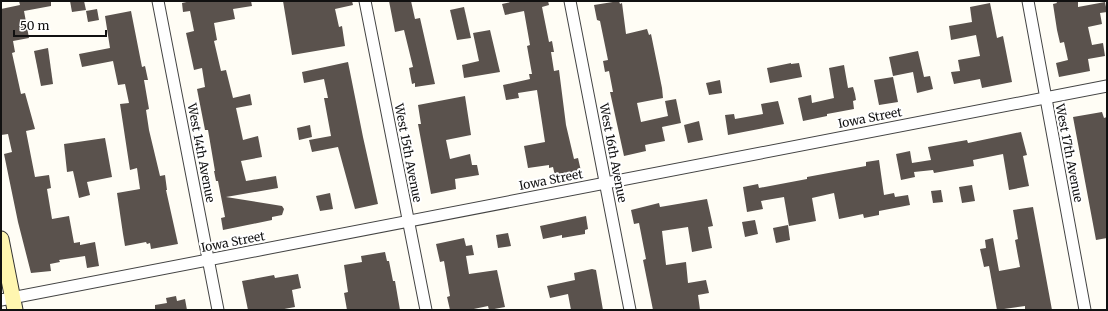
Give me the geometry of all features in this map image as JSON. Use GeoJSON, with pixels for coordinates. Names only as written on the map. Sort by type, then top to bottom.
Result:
{"type":"FeatureCollection","features":[{"type":"Feature","properties":{"kind":"main road"},"geometry":{"type":"LineString","coordinates":[[1,239],[10,303]]}},
{"type":"Feature","properties":{"kind":"street","name":"West 14th Avenue"},"geometry":{"type":"LineString","coordinates":[[158,1],[218,310]]}},
{"type":"Feature","properties":{"kind":"street","name":"West 15th Avenue"},"geometry":{"type":"LineString","coordinates":[[365,1],[426,310]]}},
{"type":"Feature","properties":{"kind":"street","name":"West 16th Avenue"},"geometry":{"type":"LineString","coordinates":[[570,1],[630,310]]}},
{"type":"Feature","properties":{"kind":"street","name":"West 17th Avenue"},"geometry":{"type":"LineString","coordinates":[[1028,1],[1085,310]]}},
{"type":"Feature","properties":{"kind":"street","name":"Iowa Street"},"geometry":{"type":"LineString","coordinates":[[10,303],[208,260],[1107,86]]}},
{"type":"Feature","properties":{"kind":"building"},"geometry":{"type":"Polygon","coordinates":[[[19,1],[51,1],[51,6],[24,11],[29,38],[13,41],[15,52],[12,53],[21,94],[25,93],[35,129],[26,131],[35,177],[49,175],[51,188],[47,189],[52,219],[69,216],[74,243],[80,242],[80,245],[95,242],[99,266],[87,268],[85,256],[59,260],[60,262],[50,264],[51,271],[31,273],[18,222],[4,154],[12,152],[8,134],[1,135],[1,9],[20,5],[19,1]]]}},
{"type":"Feature","properties":{"kind":"building"},"geometry":{"type":"Polygon","coordinates":[[[70,1],[84,1],[86,10],[72,12],[70,1]]]}},
{"type":"Feature","properties":{"kind":"building"},"geometry":{"type":"Polygon","coordinates":[[[191,1],[251,1],[252,6],[233,9],[235,19],[214,23],[217,40],[214,41],[221,71],[226,70],[233,98],[250,94],[252,105],[236,108],[243,140],[258,136],[262,157],[241,161],[246,181],[276,176],[278,188],[226,197],[282,206],[284,209],[282,215],[272,217],[272,220],[223,230],[221,218],[225,217],[218,181],[216,181],[214,171],[208,130],[205,130],[197,89],[205,87],[202,68],[194,70],[186,33],[194,31],[190,11],[183,12],[182,3],[191,1]]]}},
{"type":"Feature","properties":{"kind":"building"},"geometry":{"type":"Polygon","coordinates":[[[283,1],[352,1],[353,5],[335,9],[339,27],[342,26],[345,46],[292,55],[283,1]]]}},
{"type":"Feature","properties":{"kind":"building"},"geometry":{"type":"Polygon","coordinates":[[[389,1],[411,1],[415,19],[420,18],[435,84],[415,87],[415,83],[412,84],[409,68],[413,67],[404,30],[395,32],[389,1]]]}},
{"type":"Feature","properties":{"kind":"building"},"geometry":{"type":"Polygon","coordinates":[[[515,1],[548,1],[549,5],[542,7],[549,42],[552,41],[554,52],[551,52],[554,71],[559,70],[566,125],[574,159],[578,158],[581,171],[555,176],[553,167],[549,168],[549,165],[528,168],[524,146],[545,142],[537,90],[518,93],[519,98],[506,100],[503,85],[530,79],[529,74],[532,74],[527,46],[530,45],[524,11],[505,15],[502,4],[515,1]]]}},
{"type":"Feature","properties":{"kind":"building"},"geometry":{"type":"Polygon","coordinates":[[[619,1],[620,4],[622,3],[626,34],[647,29],[649,35],[651,34],[662,88],[663,98],[637,103],[641,122],[668,116],[665,101],[676,99],[681,123],[662,127],[665,141],[645,145],[646,151],[624,156],[610,92],[613,92],[609,71],[605,72],[603,61],[608,60],[600,21],[597,20],[594,5],[619,1]]]}},
{"type":"Feature","properties":{"kind":"building"},"geometry":{"type":"Polygon","coordinates":[[[1056,1],[1078,2],[1078,7],[1105,2],[1107,12],[1100,13],[1102,24],[1088,27],[1092,45],[1103,43],[1105,56],[1088,59],[1090,71],[1059,77],[1056,63],[1068,60],[1064,42],[1060,43],[1057,30],[1053,4],[1057,3],[1056,1]]]}},
{"type":"Feature","properties":{"kind":"building"},"geometry":{"type":"Polygon","coordinates":[[[990,3],[997,38],[1003,36],[1012,82],[982,88],[980,79],[954,84],[951,72],[960,71],[958,60],[980,56],[976,35],[951,40],[949,26],[972,22],[970,7],[990,3]]]}},
{"type":"Feature","properties":{"kind":"building"},"geometry":{"type":"Polygon","coordinates":[[[464,7],[471,38],[457,40],[450,10],[464,7]]]}},
{"type":"Feature","properties":{"kind":"building"},"geometry":{"type":"Polygon","coordinates":[[[97,9],[99,20],[88,22],[86,11],[97,9]]]}},
{"type":"Feature","properties":{"kind":"building"},"geometry":{"type":"Polygon","coordinates":[[[131,11],[142,67],[145,66],[148,80],[144,80],[149,109],[146,110],[149,130],[160,176],[165,175],[166,190],[178,244],[151,249],[150,243],[147,244],[146,242],[125,246],[123,234],[117,193],[140,189],[137,168],[130,170],[120,104],[129,103],[125,84],[118,85],[113,61],[82,67],[79,54],[110,48],[105,16],[131,11]]]}},
{"type":"Feature","properties":{"kind":"building"},"geometry":{"type":"Polygon","coordinates":[[[490,30],[500,72],[464,78],[462,65],[479,61],[473,33],[490,30]]]}},
{"type":"Feature","properties":{"kind":"building"},"geometry":{"type":"Polygon","coordinates":[[[48,48],[53,84],[41,86],[34,51],[48,48]]]}},
{"type":"Feature","properties":{"kind":"building"},"geometry":{"type":"Polygon","coordinates":[[[918,51],[924,77],[930,76],[933,89],[917,93],[913,72],[893,76],[889,57],[918,51]]]}},
{"type":"Feature","properties":{"kind":"building"},"geometry":{"type":"Polygon","coordinates":[[[348,62],[378,204],[355,209],[338,147],[312,152],[309,140],[331,136],[324,98],[328,98],[324,79],[304,83],[302,72],[348,62]]]}},
{"type":"Feature","properties":{"kind":"building"},"geometry":{"type":"Polygon","coordinates":[[[791,63],[799,63],[802,77],[770,83],[767,68],[791,63]]]}},
{"type":"Feature","properties":{"kind":"building"},"geometry":{"type":"Polygon","coordinates":[[[844,65],[848,88],[853,87],[855,94],[856,100],[853,101],[854,109],[827,114],[827,116],[803,121],[798,98],[811,95],[812,103],[834,98],[829,68],[844,65]]]}},
{"type":"Feature","properties":{"kind":"building"},"geometry":{"type":"Polygon","coordinates":[[[893,77],[898,102],[879,105],[874,80],[893,77]]]}},
{"type":"Feature","properties":{"kind":"building"},"geometry":{"type":"Polygon","coordinates":[[[720,80],[722,93],[709,95],[706,83],[720,80]]]}},
{"type":"Feature","properties":{"kind":"building"},"geometry":{"type":"Polygon","coordinates":[[[465,96],[471,135],[446,140],[450,159],[470,154],[472,165],[477,165],[479,175],[455,179],[456,189],[431,194],[418,124],[421,124],[418,105],[465,96]]]}},
{"type":"Feature","properties":{"kind":"building"},"geometry":{"type":"Polygon","coordinates":[[[778,101],[784,124],[728,135],[725,115],[734,114],[735,119],[763,114],[761,104],[778,101]]]}},
{"type":"Feature","properties":{"kind":"building"},"geometry":{"type":"Polygon","coordinates":[[[1102,112],[1104,118],[1107,117],[1107,238],[1096,240],[1073,117],[1102,112]]]}},
{"type":"Feature","properties":{"kind":"building"},"geometry":{"type":"Polygon","coordinates":[[[699,121],[703,140],[688,143],[684,125],[699,121]]]}},
{"type":"Feature","properties":{"kind":"building"},"geometry":{"type":"Polygon","coordinates":[[[310,125],[312,137],[299,140],[297,128],[310,125]]]}},
{"type":"Feature","properties":{"kind":"building"},"geometry":{"type":"Polygon","coordinates":[[[1021,132],[1027,155],[1023,156],[1029,186],[1009,190],[1003,154],[973,160],[974,166],[934,173],[933,170],[914,172],[915,177],[901,180],[896,154],[910,151],[912,163],[931,160],[928,147],[967,140],[968,143],[1021,132]]]}},
{"type":"Feature","properties":{"kind":"building"},"geometry":{"type":"Polygon","coordinates":[[[105,138],[112,177],[87,182],[90,195],[79,198],[73,171],[67,172],[64,144],[105,138]]]}},
{"type":"Feature","properties":{"kind":"building"},"geometry":{"type":"Polygon","coordinates":[[[879,160],[884,195],[894,193],[895,197],[908,195],[910,205],[879,211],[879,215],[864,218],[863,214],[839,219],[834,193],[812,198],[816,221],[789,226],[784,197],[761,201],[763,209],[747,212],[743,187],[758,184],[759,188],[807,179],[807,177],[866,166],[866,162],[879,160]]]}},
{"type":"Feature","properties":{"kind":"building"},"geometry":{"type":"Polygon","coordinates":[[[972,185],[975,201],[962,203],[959,187],[972,185]]]}},
{"type":"Feature","properties":{"kind":"building"},"geometry":{"type":"Polygon","coordinates":[[[941,190],[943,202],[933,203],[931,191],[941,190]]]}},
{"type":"Feature","properties":{"kind":"building"},"geometry":{"type":"Polygon","coordinates":[[[330,193],[333,209],[320,211],[316,196],[330,193]]]}},
{"type":"Feature","properties":{"kind":"building"},"geometry":{"type":"Polygon","coordinates":[[[707,199],[713,226],[708,227],[712,248],[692,252],[688,227],[662,231],[666,265],[686,262],[688,283],[706,280],[709,293],[698,295],[700,310],[653,310],[643,260],[646,259],[639,223],[634,224],[631,210],[659,203],[660,207],[707,199]]]}},
{"type":"Feature","properties":{"kind":"building"},"geometry":{"type":"Polygon","coordinates":[[[1033,207],[1052,310],[1025,310],[1025,306],[997,310],[989,266],[984,267],[980,249],[986,248],[985,240],[993,238],[999,271],[1020,267],[1015,240],[1018,239],[1013,210],[1033,207]]]}},
{"type":"Feature","properties":{"kind":"building"},"geometry":{"type":"Polygon","coordinates":[[[586,216],[588,229],[585,230],[585,234],[562,238],[562,235],[543,239],[540,226],[586,216]]]}},
{"type":"Feature","properties":{"kind":"building"},"geometry":{"type":"Polygon","coordinates":[[[755,220],[758,234],[745,237],[742,222],[755,220]]]}},
{"type":"Feature","properties":{"kind":"building"},"geometry":{"type":"Polygon","coordinates":[[[788,225],[790,240],[776,243],[773,228],[788,225]]]}},
{"type":"Feature","properties":{"kind":"building"},"geometry":{"type":"Polygon","coordinates":[[[508,233],[511,246],[498,248],[496,235],[508,233]]]}},
{"type":"Feature","properties":{"kind":"building"},"geometry":{"type":"Polygon","coordinates":[[[464,238],[466,246],[472,245],[474,255],[466,256],[469,274],[497,270],[505,307],[489,310],[488,306],[469,310],[450,310],[447,297],[450,296],[444,261],[440,262],[436,244],[464,238]]]}},
{"type":"Feature","properties":{"kind":"building"},"geometry":{"type":"Polygon","coordinates":[[[385,252],[387,261],[389,261],[393,281],[395,281],[400,310],[347,310],[344,293],[348,292],[344,265],[362,262],[361,256],[385,252]]]}},
{"type":"Feature","properties":{"kind":"building"},"geometry":{"type":"Polygon","coordinates":[[[592,269],[596,270],[603,310],[571,310],[568,294],[550,298],[547,286],[575,280],[574,273],[592,269]]]}},
{"type":"Feature","properties":{"kind":"building"},"geometry":{"type":"Polygon","coordinates":[[[298,274],[301,288],[292,290],[295,307],[279,310],[248,310],[242,281],[274,275],[275,278],[298,274]]]}},
{"type":"Feature","properties":{"kind":"building"},"geometry":{"type":"Polygon","coordinates":[[[176,296],[177,301],[185,299],[187,310],[155,310],[155,305],[167,303],[166,298],[176,296]]]}}]}
